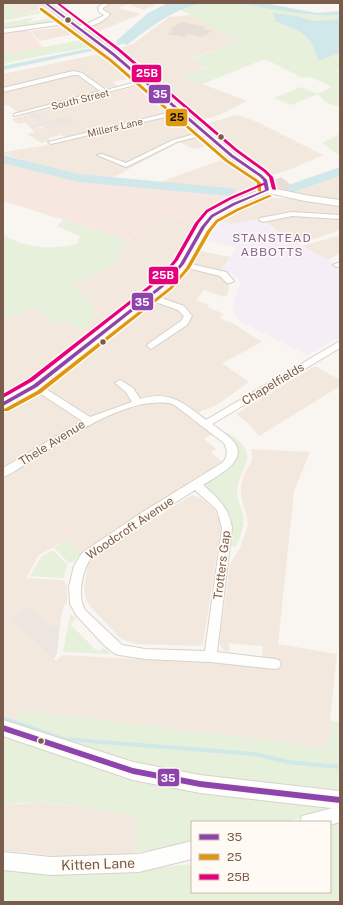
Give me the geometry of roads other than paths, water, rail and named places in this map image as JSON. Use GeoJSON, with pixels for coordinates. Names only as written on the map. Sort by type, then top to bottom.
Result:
{"type":"FeatureCollection","features":[{"type":"Feature","properties":{"kind":"main road"},"geometry":{"type":"LineString","coordinates":[[3,404],[35,386],[166,283],[182,264],[203,227],[212,216],[234,204],[267,190],[265,180],[261,176],[232,156],[110,52],[45,3]]}},
{"type":"Feature","properties":{"kind":"main road"},"geometry":{"type":"LineString","coordinates":[[3,728],[133,771],[200,784],[340,800]]}},
{"type":"Feature","properties":{"kind":"street"},"geometry":{"type":"LineString","coordinates":[[77,28],[106,17],[107,14],[101,11],[100,7],[108,3]]}},
{"type":"Feature","properties":{"kind":"street"},"geometry":{"type":"LineString","coordinates":[[3,30],[69,22]]}},
{"type":"Feature","properties":{"kind":"street"},"geometry":{"type":"LineString","coordinates":[[3,93],[73,73],[80,74],[105,92]]}},
{"type":"Feature","properties":{"kind":"street","name":"South Street"},"geometry":{"type":"LineString","coordinates":[[16,115],[144,82]]}},
{"type":"Feature","properties":{"kind":"street","name":"Millers Lane"},"geometry":{"type":"LineString","coordinates":[[51,142],[180,112]]}},
{"type":"Feature","properties":{"kind":"street"},"geometry":{"type":"LineString","coordinates":[[100,155],[126,164],[175,141],[206,133]]}},
{"type":"Feature","properties":{"kind":"street"},"geometry":{"type":"LineString","coordinates":[[267,190],[305,198],[340,202]]}},
{"type":"Feature","properties":{"kind":"street"},"geometry":{"type":"LineString","coordinates":[[263,220],[292,214],[340,218]]}},
{"type":"Feature","properties":{"kind":"street"},"geometry":{"type":"LineString","coordinates":[[182,264],[222,274],[230,280]]}},
{"type":"Feature","properties":{"kind":"street"},"geometry":{"type":"LineString","coordinates":[[150,297],[182,308],[188,316],[184,323],[151,346]]}},
{"type":"Feature","properties":{"kind":"street","name":"Chapelfields"},"geometry":{"type":"LineString","coordinates":[[206,424],[340,344]]}},
{"type":"Feature","properties":{"kind":"street"},"geometry":{"type":"LineString","coordinates":[[120,383],[130,390],[137,402]]}},
{"type":"Feature","properties":{"kind":"street","name":"Thele Avenue"},"geometry":{"type":"LineString","coordinates":[[3,473],[58,442],[89,421],[35,386]]}},
{"type":"Feature","properties":{"kind":"street","name":"Woodcroft Avenue"},"geometry":{"type":"LineString","coordinates":[[89,421],[137,402],[153,398],[170,400],[181,405],[228,441],[232,449],[232,457],[226,466],[86,556],[80,566],[75,587],[75,599],[81,613],[108,641],[119,650],[145,654],[210,657],[275,664]]}},
{"type":"Feature","properties":{"kind":"street","name":"Trotters Gap"},"geometry":{"type":"LineString","coordinates":[[195,485],[222,508],[227,520],[210,657]]}},
{"type":"Feature","properties":{"kind":"street"},"geometry":{"type":"LineString","coordinates":[[312,821],[340,814]]}},
{"type":"Feature","properties":{"kind":"street","name":"Kitten Lane"},"geometry":{"type":"LineString","coordinates":[[3,861],[51,866],[139,863],[191,850]]}},
{"type":"Feature","properties":{"kind":"water"},"geometry":{"type":"Polygon","coordinates":[[[168,3],[204,3],[183,9],[163,19],[127,45],[116,41],[148,13],[168,3]]]}},
{"type":"Feature","properties":{"kind":"water"},"geometry":{"type":"Polygon","coordinates":[[[239,3],[264,3],[317,13],[340,11],[340,15],[302,14],[239,3]]]}},
{"type":"Feature","properties":{"kind":"water"},"geometry":{"type":"Polygon","coordinates":[[[273,13],[297,16],[314,21],[340,19],[340,53],[318,61],[308,39],[298,31],[276,22],[273,13]]]}},
{"type":"Feature","properties":{"kind":"waterway"},"geometry":{"type":"LineString","coordinates":[[3,68],[118,44],[132,34]]}},
{"type":"Feature","properties":{"kind":"waterway"},"geometry":{"type":"LineString","coordinates":[[3,159],[78,178],[229,192]]}},
{"type":"Feature","properties":{"kind":"waterway"},"geometry":{"type":"LineString","coordinates":[[288,190],[340,171]]}},
{"type":"Feature","properties":{"kind":"waterway"},"geometry":{"type":"LineString","coordinates":[[3,718],[63,739],[255,754],[288,762],[340,767]]}},
{"type":"Feature","properties":{"kind":"district","name":"STANSTEAD ABBOTTS"},"geometry":{"type":"Point","coordinates":[272,245]}}]}
